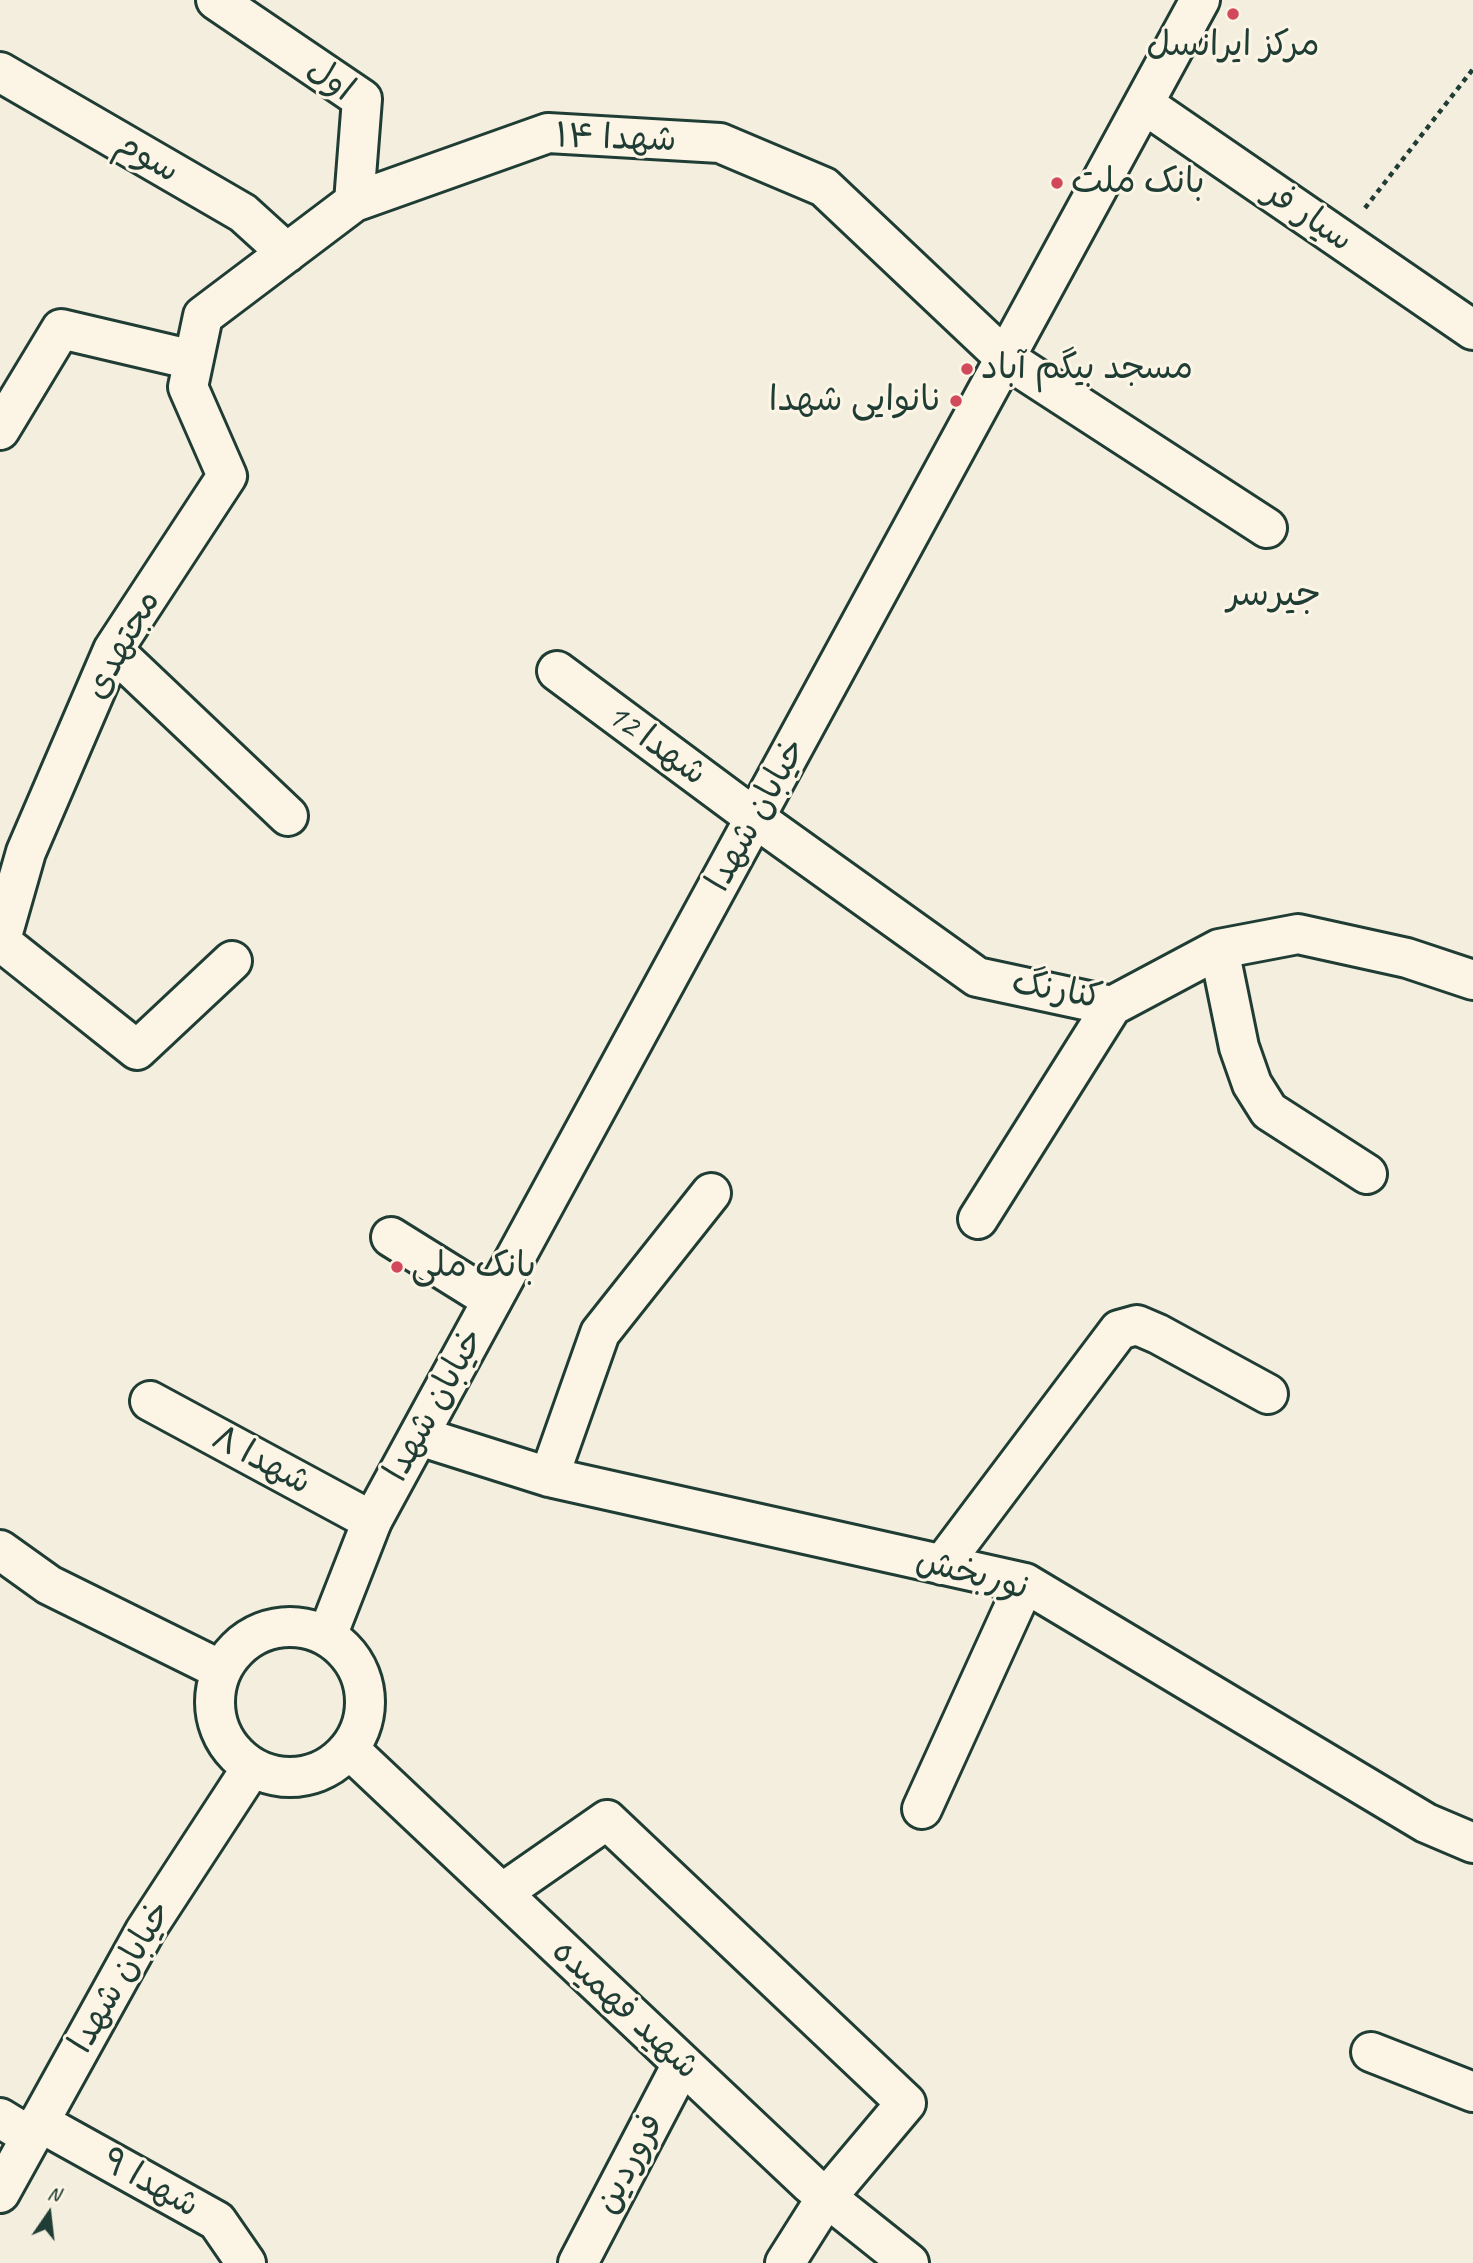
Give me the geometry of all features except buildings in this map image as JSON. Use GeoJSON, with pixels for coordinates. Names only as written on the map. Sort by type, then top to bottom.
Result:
{"type":"FeatureCollection","features":[{"type":"Feature","properties":{"kind":"street","name":"اول"},"geometry":{"type":"LineString","coordinates":[[216,0],[362,100],[354,202]]}},
{"type":"Feature","properties":{"kind":"street","name":"خیابان شهدا"},"geometry":{"type":"LineString","coordinates":[[327,1636],[372,1521],[1200,0]]}},
{"type":"Feature","properties":{"kind":"street","name":"سوم"},"geometry":{"type":"LineString","coordinates":[[0,72],[243,213],[287,253]]}},
{"type":"Feature","properties":{"kind":"street","name":"سیار فر"},"geometry":{"type":"LineString","coordinates":[[1144,104],[1473,330]]}},
{"type":"Feature","properties":{"kind":"street","name":"شهدا ۱۴"},"geometry":{"type":"LineString","coordinates":[[193,360],[203,316],[354,202],[548,133],[720,143],[824,187],[1005,358],[1267,528]]}},
{"type":"Feature","properties":{"kind":"street"},"geometry":{"type":"LineString","coordinates":[[0,430],[61,328],[193,360]]}},
{"type":"Feature","properties":{"kind":"street","name":"مجتهدی"},"geometry":{"type":"LineString","coordinates":[[0,942],[13,846],[113,650],[227,477],[188,387],[193,360]]}},
{"type":"Feature","properties":{"kind":"street"},"geometry":{"type":"LineString","coordinates":[[113,650],[288,816]]}},
{"type":"Feature","properties":{"kind":"street","name":"شهدا 12"},"geometry":{"type":"LineString","coordinates":[[557,671],[755,818]]}},
{"type":"Feature","properties":{"kind":"street","name":"کنارنگ"},"geometry":{"type":"LineString","coordinates":[[755,818],[977,977],[1112,1006],[1219,949],[1298,934],[1407,958],[1473,980]]}},
{"type":"Feature","properties":{"kind":"street"},"geometry":{"type":"LineString","coordinates":[[0,942],[137,1050],[232,961]]}},
{"type":"Feature","properties":{"kind":"street"},"geometry":{"type":"LineString","coordinates":[[1219,949],[1239,1047],[1252,1084],[1269,1111],[1367,1174]]}},
{"type":"Feature","properties":{"kind":"street"},"geometry":{"type":"LineString","coordinates":[[978,1219],[1112,1006]]}},
{"type":"Feature","properties":{"kind":"street"},"geometry":{"type":"LineString","coordinates":[[548,1476],[600,1333],[711,1193]]}},
{"type":"Feature","properties":{"kind":"street"},"geometry":{"type":"LineString","coordinates":[[391,1237],[492,1300]]}},
{"type":"Feature","properties":{"kind":"street"},"geometry":{"type":"LineString","coordinates":[[942,1565],[1119,1330],[1137,1325],[1158,1334],[1268,1394]]}},
{"type":"Feature","properties":{"kind":"street","name":"شهدا ۸"},"geometry":{"type":"LineString","coordinates":[[150,1401],[372,1521]]}},
{"type":"Feature","properties":{"kind":"street","name":"نوربخش"},"geometry":{"type":"LineString","coordinates":[[419,1436],[548,1476],[1025,1583],[1426,1823],[1473,1843]]}},
{"type":"Feature","properties":{"kind":"street"},"geometry":{"type":"LineString","coordinates":[[0,1550],[49,1585],[221,1670]]}},
{"type":"Feature","properties":{"kind":"street"},"geometry":{"type":"LineString","coordinates":[[922,1809],[1025,1583]]}},
{"type":"Feature","properties":{"kind":"street"},"geometry":{"type":"LineString","coordinates":[[278,1627],[303,1628],[327,1636],[344,1649],[356,1667],[364,1688],[365,1709],[360,1730],[349,1749],[333,1763],[314,1773],[293,1777],[272,1775],[252,1767],[235,1752],[222,1734],[215,1713],[215,1691],[221,1670],[235,1649],[255,1635],[278,1627]]}},
{"type":"Feature","properties":{"kind":"street","name":"شهید فهمیده"},"geometry":{"type":"LineString","coordinates":[[349,1749],[826,2198],[909,2263]]}},
{"type":"Feature","properties":{"kind":"street","name":"خیابان شهدا"},"geometry":{"type":"LineString","coordinates":[[0,2193],[23,2125],[252,1767]]}},
{"type":"Feature","properties":{"kind":"street"},"geometry":{"type":"LineString","coordinates":[[502,1893],[607,1820],[906,2103],[826,2198],[785,2263]]}},
{"type":"Feature","properties":{"kind":"street"},"geometry":{"type":"LineString","coordinates":[[1371,2052],[1473,2092]]}},
{"type":"Feature","properties":{"kind":"street","name":"فروردین"},"geometry":{"type":"LineString","coordinates":[[578,2263],[682,2064]]}},
{"type":"Feature","properties":{"kind":"street","name":"شهدا ۹"},"geometry":{"type":"LineString","coordinates":[[23,2125],[217,2221],[246,2263]]}},
{"type":"Feature","properties":{"kind":"path"},"geometry":{"type":"LineString","coordinates":[[1341,239],[1473,69]]}},
{"type":"Feature","properties":{"kind":"place","name":"مرکز ایرانسل"},"geometry":{"type":"Point","coordinates":[1233,14]}},
{"type":"Feature","properties":{"kind":"place","name":"بانک ملت"},"geometry":{"type":"Point","coordinates":[1057,183]}},
{"type":"Feature","properties":{"kind":"place","name":"مسجد بیگم آباد"},"geometry":{"type":"Point","coordinates":[967,369]}},
{"type":"Feature","properties":{"kind":"place","name":"نانوایی شهدا"},"geometry":{"type":"Point","coordinates":[956,401]}},
{"type":"Feature","properties":{"kind":"place","name":"بانک ملی"},"geometry":{"type":"Point","coordinates":[397,1267]}},
{"type":"Feature","properties":{"kind":"district","name":"جیرسر"},"geometry":{"type":"Point","coordinates":[1274,595]}}]}
